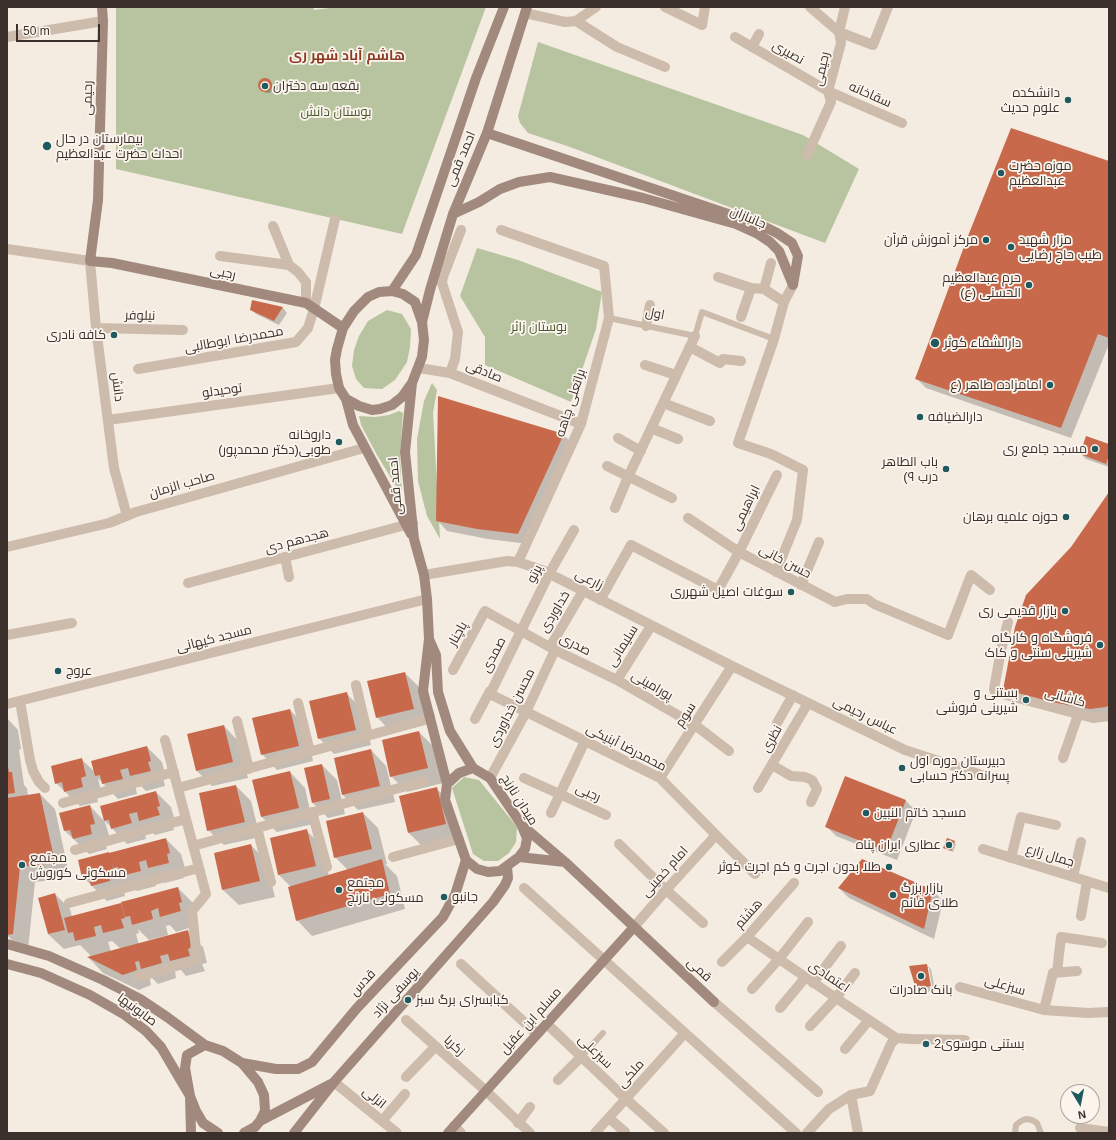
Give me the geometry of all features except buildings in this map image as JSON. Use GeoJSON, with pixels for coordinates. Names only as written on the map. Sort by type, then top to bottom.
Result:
{"type":"FeatureCollection","features":[{"type":"Feature","properties":{"kind":"street","name":"رحیمی"},"geometry":{"type":"LineString","coordinates":[[90,261],[98,200],[103,21],[102,7]]}},
{"type":"Feature","properties":{"kind":"street","name":"احمد قمی"},"geometry":{"type":"LineString","coordinates":[[392,291],[416,256],[476,78],[504,7]]}},
{"type":"Feature","properties":{"kind":"street"},"geometry":{"type":"LineString","coordinates":[[526,10],[565,22],[576,21],[596,7]]}},
{"type":"Feature","properties":{"kind":"street"},"geometry":{"type":"LineString","coordinates":[[665,7],[702,25],[705,7]]}},
{"type":"Feature","properties":{"kind":"street"},"geometry":{"type":"LineString","coordinates":[[810,7],[839,32],[873,45],[888,7]]}},
{"type":"Feature","properties":{"kind":"street","name":"رحیمی"},"geometry":{"type":"LineString","coordinates":[[807,155],[831,102],[828,91],[841,43],[839,32],[845,7]]}},
{"type":"Feature","properties":{"kind":"street","name":"احمد قمی"},"geometry":{"type":"LineString","coordinates":[[422,322],[452,214],[487,133],[526,10]]}},
{"type":"Feature","properties":{"kind":"street"},"geometry":{"type":"LineString","coordinates":[[7,37],[103,21]]}},
{"type":"Feature","properties":{"kind":"street"},"geometry":{"type":"LineString","coordinates":[[576,21],[617,47],[665,67]]}},
{"type":"Feature","properties":{"kind":"street"},"geometry":{"type":"LineString","coordinates":[[752,47],[759,34]]}},
{"type":"Feature","properties":{"kind":"street","name":"نصیری"},"geometry":{"type":"LineString","coordinates":[[735,37],[828,91]]}},
{"type":"Feature","properties":{"kind":"street","name":"سقاخانه"},"geometry":{"type":"LineString","coordinates":[[828,91],[902,123]]}},
{"type":"Feature","properties":{"kind":"street","name":"جانبازان"},"geometry":{"type":"LineString","coordinates":[[487,133],[761,225],[792,243],[798,256],[793,285]]}},
{"type":"Feature","properties":{"kind":"street","name":"جانبازان"},"geometry":{"type":"LineString","coordinates":[[452,214],[479,202],[500,189],[519,182],[550,177],[643,198],[736,224],[758,234],[770,242],[779,251],[793,285]]}},
{"type":"Feature","properties":{"kind":"street"},"geometry":{"type":"LineString","coordinates":[[310,306],[335,219]]}},
{"type":"Feature","properties":{"kind":"street"},"geometry":{"type":"LineString","coordinates":[[273,226],[290,265],[306,282],[310,306]]}},
{"type":"Feature","properties":{"kind":"street","name":"صادقی"},"geometry":{"type":"LineString","coordinates":[[461,230],[442,283],[458,332],[455,359],[450,373],[581,424]]}},
{"type":"Feature","properties":{"kind":"street","name":"براتعلی چاهه"},"geometry":{"type":"LineString","coordinates":[[501,230],[604,266],[609,318],[581,424],[518,562]]}},
{"type":"Feature","properties":{"kind":"street"},"geometry":{"type":"LineString","coordinates":[[7,249],[90,261]]}},
{"type":"Feature","properties":{"kind":"street"},"geometry":{"type":"LineString","coordinates":[[220,256],[290,265]]}},
{"type":"Feature","properties":{"kind":"street","name":"رجبی"},"geometry":{"type":"LineString","coordinates":[[90,261],[112,263],[310,306],[343,328]]}},
{"type":"Feature","properties":{"kind":"street","name":"دانش"},"geometry":{"type":"LineString","coordinates":[[90,261],[96,328],[114,468],[127,516]]}},
{"type":"Feature","properties":{"kind":"street"},"geometry":{"type":"LineString","coordinates":[[764,289],[771,263]]}},
{"type":"Feature","properties":{"kind":"street"},"geometry":{"type":"LineString","coordinates":[[718,277],[751,288],[764,289],[784,302]]}},
{"type":"Feature","properties":{"kind":"street"},"geometry":{"type":"LineString","coordinates":[[776,572],[797,520],[803,470],[771,454],[738,443],[774,339],[784,302],[793,285]]}},
{"type":"Feature","properties":{"kind":"street"},"geometry":{"type":"LineString","coordinates":[[741,317],[751,288]]}},
{"type":"Feature","properties":{"kind":"street"},"geometry":{"type":"LineString","coordinates":[[392,291],[403,294],[415,302],[422,322],[424,340],[422,357],[412,383],[402,397],[392,405],[372,410],[359,406],[346,399],[339,388],[335,360],[343,328],[354,311],[368,298],[379,292],[392,291]]}},
{"type":"Feature","properties":{"kind":"street"},"geometry":{"type":"LineString","coordinates":[[646,326],[650,305]]}},
{"type":"Feature","properties":{"kind":"street","name":"محمدرضا ابوطالبی"},"geometry":{"type":"LineString","coordinates":[[138,369],[296,342],[308,328],[310,306]]}},
{"type":"Feature","properties":{"kind":"street","name":"نیلوفر"},"geometry":{"type":"LineString","coordinates":[[96,328],[183,330]]}},
{"type":"Feature","properties":{"kind":"street"},"geometry":{"type":"LineString","coordinates":[[615,508],[628,477],[695,336]]}},
{"type":"Feature","properties":{"kind":"street"},"geometry":{"type":"LineString","coordinates":[[690,347],[720,363],[723,359],[741,361]]}},
{"type":"Feature","properties":{"kind":"street"},"geometry":{"type":"LineString","coordinates":[[645,365],[676,375]]}},
{"type":"Feature","properties":{"kind":"street"},"geometry":{"type":"LineString","coordinates":[[419,368],[450,373]]}},
{"type":"Feature","properties":{"kind":"street","name":"احمد قمی"},"geometry":{"type":"LineString","coordinates":[[412,383],[405,452],[410,524],[424,575],[429,639]]}},
{"type":"Feature","properties":{"kind":"street","name":"توحیدلو"},"geometry":{"type":"LineString","coordinates":[[108,420],[339,388]]}},
{"type":"Feature","properties":{"kind":"street","name":"احمد قمی"},"geometry":{"type":"LineString","coordinates":[[346,399],[353,425],[364,448],[410,524]]}},
{"type":"Feature","properties":{"kind":"street"},"geometry":{"type":"LineString","coordinates":[[663,403],[710,421]]}},
{"type":"Feature","properties":{"kind":"street"},"geometry":{"type":"LineString","coordinates":[[651,428],[678,439]]}},
{"type":"Feature","properties":{"kind":"street"},"geometry":{"type":"LineString","coordinates":[[618,438],[641,451]]}},
{"type":"Feature","properties":{"kind":"street","name":"صاحب الزمان"},"geometry":{"type":"LineString","coordinates":[[7,547],[108,524],[136,512],[364,448]]}},
{"type":"Feature","properties":{"kind":"street"},"geometry":{"type":"LineString","coordinates":[[607,466],[672,498]]}},
{"type":"Feature","properties":{"kind":"street","name":"ابراهیمی"},"geometry":{"type":"LineString","coordinates":[[739,552],[777,475]]}},
{"type":"Feature","properties":{"kind":"street"},"geometry":{"type":"LineString","coordinates":[[688,518],[739,552]]}},
{"type":"Feature","properties":{"kind":"street","name":"هجدهم دی"},"geometry":{"type":"LineString","coordinates":[[188,583],[410,524]]}},
{"type":"Feature","properties":{"kind":"street","name":"پرتو"},"geometry":{"type":"LineString","coordinates":[[522,631],[574,530]]}},
{"type":"Feature","properties":{"kind":"street"},"geometry":{"type":"LineString","coordinates":[[801,585],[819,542]]}},
{"type":"Feature","properties":{"kind":"street","name":"حسن خانی"},"geometry":{"type":"LineString","coordinates":[[600,600],[631,545],[718,590],[739,552],[835,602],[847,599],[867,600],[948,635],[971,575],[990,590]]}},
{"type":"Feature","properties":{"kind":"street"},"geometry":{"type":"LineString","coordinates":[[285,557],[289,577]]}},
{"type":"Feature","properties":{"kind":"street","name":"زارعی"},"geometry":{"type":"LineString","coordinates":[[424,575],[507,561],[518,562],[550,574],[732,666]]}},
{"type":"Feature","properties":{"kind":"street","name":"خداوردی"},"geometry":{"type":"LineString","coordinates":[[552,648],[583,591]]}},
{"type":"Feature","properties":{"kind":"street","name":"مسجد کیهانی"},"geometry":{"type":"LineString","coordinates":[[7,704],[20,702],[427,599]]}},
{"type":"Feature","properties":{"kind":"street","name":"پاچنار"},"geometry":{"type":"LineString","coordinates":[[453,670],[485,611],[522,631]]}},
{"type":"Feature","properties":{"kind":"street","name":"کاشانی"},"geometry":{"type":"LineString","coordinates":[[1008,622],[1001,650],[994,690],[995,692],[1078,715],[1093,718],[1106,718]]}},
{"type":"Feature","properties":{"kind":"street"},"geometry":{"type":"LineString","coordinates":[[7,635],[72,623]]}},
{"type":"Feature","properties":{"kind":"street","name":"سلیمانی"},"geometry":{"type":"LineString","coordinates":[[616,680],[651,626]]}},
{"type":"Feature","properties":{"kind":"street","name":"صدری"},"geometry":{"type":"LineString","coordinates":[[522,631],[552,648],[616,680]]}},
{"type":"Feature","properties":{"kind":"street","name":"صمدی"},"geometry":{"type":"LineString","coordinates":[[475,719],[522,631]]}},
{"type":"Feature","properties":{"kind":"street"},"geometry":{"type":"LineString","coordinates":[[429,639],[423,691],[447,784],[445,800],[466,860]]}},
{"type":"Feature","properties":{"kind":"street"},"geometry":{"type":"LineString","coordinates":[[429,639],[436,655],[438,692],[450,731],[473,768],[459,773],[447,784]]}},
{"type":"Feature","properties":{"kind":"street","name":"محسن خداوردی"},"geometry":{"type":"LineString","coordinates":[[490,778],[526,712],[552,648]]}},
{"type":"Feature","properties":{"kind":"street","name":"عباس رحیمی"},"geometry":{"type":"LineString","coordinates":[[732,666],[905,750],[990,778]]}},
{"type":"Feature","properties":{"kind":"street","name":"سوم"},"geometry":{"type":"LineString","coordinates":[[660,778],[732,666]]}},
{"type":"Feature","properties":{"kind":"street","name":"پورامینی"},"geometry":{"type":"LineString","coordinates":[[616,680],[695,725],[729,751]]}},
{"type":"Feature","properties":{"kind":"street"},"geometry":{"type":"LineString","coordinates":[[356,685],[368,736]]}},
{"type":"Feature","properties":{"kind":"street","name":"صمدی"},"geometry":{"type":"LineString","coordinates":[[490,691],[492,696],[526,712]]}},
{"type":"Feature","properties":{"kind":"street"},"geometry":{"type":"LineString","coordinates":[[777,723],[793,695]]}},
{"type":"Feature","properties":{"kind":"street"},"geometry":{"type":"LineString","coordinates":[[20,702],[33,771],[39,782],[45,788]]}},
{"type":"Feature","properties":{"kind":"street"},"geometry":{"type":"LineString","coordinates":[[298,703],[310,752]]}},
{"type":"Feature","properties":{"kind":"street","name":"نظری"},"geometry":{"type":"LineString","coordinates":[[758,788],[808,703]]}},
{"type":"Feature","properties":{"kind":"street","name":"محمدرضا آبنیکی"},"geometry":{"type":"LineString","coordinates":[[526,712],[660,778],[755,874]]}},
{"type":"Feature","properties":{"kind":"street"},"geometry":{"type":"LineString","coordinates":[[1063,758],[1078,715]]}},
{"type":"Feature","properties":{"kind":"street"},"geometry":{"type":"LineString","coordinates":[[178,788],[368,736],[430,717]]}},
{"type":"Feature","properties":{"kind":"street"},"geometry":{"type":"LineString","coordinates":[[237,721],[249,768]]}},
{"type":"Feature","properties":{"kind":"street"},"geometry":{"type":"LineString","coordinates":[[138,977],[197,960],[192,911],[206,894],[165,740]]}},
{"type":"Feature","properties":{"kind":"street"},"geometry":{"type":"LineString","coordinates":[[551,813],[585,741]]}},
{"type":"Feature","properties":{"kind":"street"},"geometry":{"type":"LineString","coordinates":[[772,764],[791,776],[805,777],[812,780],[817,789],[811,802]]}},
{"type":"Feature","properties":{"kind":"street","name":"میدان نارنج"},"geometry":{"type":"LineString","coordinates":[[466,860],[477,869],[488,872],[500,871],[519,857],[525,849],[527,838],[521,824],[490,778],[473,768]]}},
{"type":"Feature","properties":{"kind":"street"},"geometry":{"type":"LineString","coordinates":[[63,803],[174,772]]}},
{"type":"Feature","properties":{"kind":"street","name":"رجبی"},"geometry":{"type":"LineString","coordinates":[[524,778],[606,815]]}},
{"type":"Feature","properties":{"kind":"street"},"geometry":{"type":"LineString","coordinates":[[193,846],[424,781]]}},
{"type":"Feature","properties":{"kind":"street"},"geometry":{"type":"LineString","coordinates":[[312,812],[327,867]]}},
{"type":"Feature","properties":{"kind":"street"},"geometry":{"type":"LineString","coordinates":[[1011,858],[1021,817],[1056,825]]}},
{"type":"Feature","properties":{"kind":"street"},"geometry":{"type":"LineString","coordinates":[[74,850],[186,819]]}},
{"type":"Feature","properties":{"kind":"street","name":"قمی"},"geometry":{"type":"LineString","coordinates":[[521,824],[565,862],[714,1002],[818,1092]]}},
{"type":"Feature","properties":{"kind":"street"},"geometry":{"type":"LineString","coordinates":[[257,828],[271,882]]}},
{"type":"Feature","properties":{"kind":"street","name":"امام خمینی"},"geometry":{"type":"LineString","coordinates":[[634,927],[716,835]]}},
{"type":"Feature","properties":{"kind":"street"},"geometry":{"type":"LineString","coordinates":[[393,857],[459,839]]}},
{"type":"Feature","properties":{"kind":"street"},"geometry":{"type":"LineString","coordinates":[[1073,877],[1080,842]]}},
{"type":"Feature","properties":{"kind":"street"},"geometry":{"type":"LineString","coordinates":[[619,844],[666,890],[703,922]]}},
{"type":"Feature","properties":{"kind":"street","name":"جمال زارع"},"geometry":{"type":"LineString","coordinates":[[983,849],[1109,888]]}},
{"type":"Feature","properties":{"kind":"street"},"geometry":{"type":"LineString","coordinates":[[519,857],[565,862]]}},
{"type":"Feature","properties":{"kind":"street","name":"قدس"},"geometry":{"type":"LineString","coordinates":[[242,1063],[284,1069],[298,1068],[312,1062],[357,1008],[443,917],[456,895],[466,860]]}},
{"type":"Feature","properties":{"kind":"street","name":"یوسفی نژاد"},"geometry":{"type":"LineString","coordinates":[[294,1133],[334,1082],[493,902],[506,885],[508,878],[507,867]]}},
{"type":"Feature","properties":{"kind":"street"},"geometry":{"type":"LineString","coordinates":[[69,903],[199,868]]}},
{"type":"Feature","properties":{"kind":"street"},"geometry":{"type":"LineString","coordinates":[[1081,916],[1087,881]]}},
{"type":"Feature","properties":{"kind":"street","name":"هشتم"},"geometry":{"type":"LineString","coordinates":[[722,962],[747,937],[794,883]]}},
{"type":"Feature","properties":{"kind":"street"},"geometry":{"type":"LineString","coordinates":[[524,888],[796,1133]]}},
{"type":"Feature","properties":{"kind":"street"},"geometry":{"type":"LineString","coordinates":[[752,989],[779,959],[808,922]]}},
{"type":"Feature","properties":{"kind":"street","name":"مسلم ابن عقیل"},"geometry":{"type":"LineString","coordinates":[[454,1131],[486,1091],[634,927]]}},
{"type":"Feature","properties":{"kind":"street","name":"اعتمادی"},"geometry":{"type":"LineString","coordinates":[[747,937],[896,1038],[911,1040],[965,1040]]}},
{"type":"Feature","properties":{"kind":"street"},"geometry":{"type":"LineString","coordinates":[[1057,972],[1061,937],[1102,943]]}},
{"type":"Feature","properties":{"kind":"street","name":"صابونیها"},"geometry":{"type":"LineString","coordinates":[[7,944],[48,956],[103,980],[140,999],[205,1045],[223,1051],[242,1063]]}},
{"type":"Feature","properties":{"kind":"street"},"geometry":{"type":"LineString","coordinates":[[780,1008],[841,946]]}},
{"type":"Feature","properties":{"kind":"street","name":"صابونیها"},"geometry":{"type":"LineString","coordinates":[[7,964],[42,973],[90,994],[125,1015],[146,1030],[161,1047],[190,1096]]}},
{"type":"Feature","properties":{"kind":"street"},"geometry":{"type":"LineString","coordinates":[[461,964],[538,1034]]}},
{"type":"Feature","properties":{"kind":"street"},"geometry":{"type":"LineString","coordinates":[[1044,1010],[1053,973],[1078,971]]}},
{"type":"Feature","properties":{"kind":"street"},"geometry":{"type":"LineString","coordinates":[[810,1026],[836,998],[855,973]]}},
{"type":"Feature","properties":{"kind":"street","name":"سبزعلی"},"geometry":{"type":"LineString","coordinates":[[960,986],[1044,1010],[1088,1013],[1109,1012]]}},
{"type":"Feature","properties":{"kind":"street","name":"زکریا"},"geometry":{"type":"LineString","coordinates":[[406,1020],[486,1091],[530,1133]]}},
{"type":"Feature","properties":{"kind":"street"},"geometry":{"type":"LineString","coordinates":[[845,1049],[869,1020]]}},
{"type":"Feature","properties":{"kind":"street","name":"سبزعلی"},"geometry":{"type":"LineString","coordinates":[[547,1024],[626,1099]]}},
{"type":"Feature","properties":{"kind":"street","name":"ملکی"},"geometry":{"type":"LineString","coordinates":[[596,1133],[685,1033]]}},
{"type":"Feature","properties":{"kind":"street"},"geometry":{"type":"LineString","coordinates":[[808,1133],[829,1109],[851,1095],[870,1091],[891,1044],[896,1038]]}},
{"type":"Feature","properties":{"kind":"street"},"geometry":{"type":"LineString","coordinates":[[190,1133],[190,1096],[185,1068],[187,1055],[205,1045]]}},
{"type":"Feature","properties":{"kind":"street"},"geometry":{"type":"LineString","coordinates":[[406,1077],[435,1046]]}},
{"type":"Feature","properties":{"kind":"street"},"geometry":{"type":"LineString","coordinates":[[558,1080],[581,1057]]}},
{"type":"Feature","properties":{"kind":"street"},"geometry":{"type":"LineString","coordinates":[[242,1063],[258,1082],[264,1095],[265,1111],[255,1127]]}},
{"type":"Feature","properties":{"kind":"street"},"geometry":{"type":"LineString","coordinates":[[244,1133],[334,1082]]}},
{"type":"Feature","properties":{"kind":"street","name":"انزلی"},"geometry":{"type":"LineString","coordinates":[[334,1082],[397,1133]]}},
{"type":"Feature","properties":{"kind":"street"},"geometry":{"type":"LineString","coordinates":[[382,1121],[405,1094]]}},
{"type":"Feature","properties":{"kind":"street"},"geometry":{"type":"LineString","coordinates":[[851,1095],[858,1133]]}},
{"type":"Feature","properties":{"kind":"street"},"geometry":{"type":"LineString","coordinates":[[190,1096],[203,1123],[218,1133]]}},
{"type":"Feature","properties":{"kind":"street"},"geometry":{"type":"LineString","coordinates":[[626,1099],[664,1133]]}},
{"type":"Feature","properties":{"kind":"street"},"geometry":{"type":"LineString","coordinates":[[518,1123],[530,1107]]}},
{"type":"Feature","properties":{"kind":"street"},"geometry":{"type":"LineString","coordinates":[[609,1118],[625,1132]]}},
{"type":"Feature","properties":{"kind":"street"},"geometry":{"type":"LineString","coordinates":[[1080,1128],[1109,1132]]}},
{"type":"Feature","properties":{"kind":"lane"},"geometry":{"type":"LineString","coordinates":[[695,336],[702,312],[774,339]]}},
{"type":"Feature","properties":{"kind":"lane","name":"اول"},"geometry":{"type":"LineString","coordinates":[[609,318],[695,336]]}},
{"type":"Feature","properties":{"kind":"lane"},"geometry":{"type":"LineString","coordinates":[[581,1057],[603,1033]]}},
{"type":"Feature","properties":{"kind":"lane"},"geometry":{"type":"LineString","coordinates":[[1015,1133],[1016,1125],[1020,1121],[1026,1119],[1037,1123],[1041,1133]]}},
{"type":"Feature","properties":{"kind":"green space","name":"بوستان دانش"},"geometry":{"type":"Polygon","coordinates":[[[116,7],[313,7],[314,10],[337,7],[486,7],[402,234],[116,169],[116,7]]]}},
{"type":"Feature","properties":{"kind":"green space"},"geometry":{"type":"Polygon","coordinates":[[[538,42],[803,135],[859,169],[825,243],[570,147],[528,133],[520,123],[518,116],[538,42]]]}},
{"type":"Feature","properties":{"kind":"green space","name":"بوستان زائر"},"geometry":{"type":"Polygon","coordinates":[[[477,248],[518,260],[602,292],[596,329],[571,402],[485,365],[485,337],[460,296],[477,248]]]}},
{"type":"Feature","properties":{"kind":"green space"},"geometry":{"type":"Polygon","coordinates":[[[387,310],[402,314],[411,329],[407,362],[395,380],[382,389],[364,388],[356,379],[352,366],[354,350],[359,336],[368,321],[387,310]]]}},
{"type":"Feature","properties":{"kind":"green space"},"geometry":{"type":"Polygon","coordinates":[[[432,383],[437,390],[433,413],[440,539],[427,516],[418,481],[417,439],[424,401],[432,383]]]}},
{"type":"Feature","properties":{"kind":"green space"},"geometry":{"type":"Polygon","coordinates":[[[399,411],[403,413],[400,455],[402,496],[377,455],[361,425],[359,416],[375,417],[389,415],[399,411]]]}},
{"type":"Feature","properties":{"kind":"green space"},"geometry":{"type":"Polygon","coordinates":[[[464,777],[479,780],[517,827],[516,842],[509,853],[498,861],[484,861],[473,854],[452,788],[464,777]]]}},
{"type":"Feature","properties":{"kind":"place","name":"بقعه سه دختران"},"geometry":{"type":"Point","coordinates":[265,86]}},
{"type":"Feature","properties":{"kind":"place","name":"دانشکده علوم حدیث"},"geometry":{"type":"Point","coordinates":[1068,100]}},
{"type":"Feature","properties":{"kind":"place","name":"بیمارستان در حال احداث حضرت عبدالعظیم"},"geometry":{"type":"Point","coordinates":[47,146]}},
{"type":"Feature","properties":{"kind":"place","name":"موزه حضرت عبدالعظیم"},"geometry":{"type":"Point","coordinates":[1001,173]}},
{"type":"Feature","properties":{"kind":"place","name":"مرکز آموزش قرآن"},"geometry":{"type":"Point","coordinates":[986,240]}},
{"type":"Feature","properties":{"kind":"place","name":"مزار شهید طیب حاج رضایی"},"geometry":{"type":"Point","coordinates":[1011,247]}},
{"type":"Feature","properties":{"kind":"place","name":"حرم عبدالعظیم الحسنی (ع)"},"geometry":{"type":"Point","coordinates":[1029,285]}},
{"type":"Feature","properties":{"kind":"place","name":"کافه نادری"},"geometry":{"type":"Point","coordinates":[114,335]}},
{"type":"Feature","properties":{"kind":"place","name":"دارالشفاء کوثر"},"geometry":{"type":"Point","coordinates":[935,343]}},
{"type":"Feature","properties":{"kind":"place","name":"امامزاده طاهر (ع"},"geometry":{"type":"Point","coordinates":[1050,385]}},
{"type":"Feature","properties":{"kind":"place","name":"دارالضیافه"},"geometry":{"type":"Point","coordinates":[920,417]}},
{"type":"Feature","properties":{"kind":"place","name":"داروخانه طوبی(دکتر محمدپور)"},"geometry":{"type":"Point","coordinates":[339,442]}},
{"type":"Feature","properties":{"kind":"place","name":"مسجد جامع ری"},"geometry":{"type":"Point","coordinates":[1095,449]}},
{"type":"Feature","properties":{"kind":"place","name":"باب الطاهر (درب ۹"},"geometry":{"type":"Point","coordinates":[946,469]}},
{"type":"Feature","properties":{"kind":"place","name":"حوزه علمیه برهان"},"geometry":{"type":"Point","coordinates":[1066,517]}},
{"type":"Feature","properties":{"kind":"place","name":"سوغات اصیل شهرری"},"geometry":{"type":"Point","coordinates":[791,592]}},
{"type":"Feature","properties":{"kind":"place","name":"بازار قدیمی ری"},"geometry":{"type":"Point","coordinates":[1065,611]}},
{"type":"Feature","properties":{"kind":"place","name":"فروشگاه و کارگاه شیرینی سنتی و کاک"},"geometry":{"type":"Point","coordinates":[1100,645]}},
{"type":"Feature","properties":{"kind":"place","name":"عروج"},"geometry":{"type":"Point","coordinates":[58,671]}},
{"type":"Feature","properties":{"kind":"place","name":"بستنی و شیرینی فروشی"},"geometry":{"type":"Point","coordinates":[1026,700]}},
{"type":"Feature","properties":{"kind":"place","name":"دبیرستان دوره اول پسرانه دکتر حسابی"},"geometry":{"type":"Point","coordinates":[902,768]}},
{"type":"Feature","properties":{"kind":"place","name":"مسجد خاتم النبین"},"geometry":{"type":"Point","coordinates":[866,813]}},
{"type":"Feature","properties":{"kind":"place","name":"عطاری ایران پناه"},"geometry":{"type":"Point","coordinates":[949,845]}},
{"type":"Feature","properties":{"kind":"place","name":"مجتمع مسکونی کوروش"},"geometry":{"type":"Point","coordinates":[22,865]}},
{"type":"Feature","properties":{"kind":"place","name":"طلا بدون اجرت و كم اجرت كوثر"},"geometry":{"type":"Point","coordinates":[889,867]}},
{"type":"Feature","properties":{"kind":"place","name":"مجتمع مسکونی نارنج"},"geometry":{"type":"Point","coordinates":[339,890]}},
{"type":"Feature","properties":{"kind":"place","name":"بازار بزرگ طلای قائم"},"geometry":{"type":"Point","coordinates":[893,895]}},
{"type":"Feature","properties":{"kind":"place","name":"جانبو"},"geometry":{"type":"Point","coordinates":[444,897]}},
{"type":"Feature","properties":{"kind":"place","name":"بانک صادرات"},"geometry":{"type":"Point","coordinates":[921,976]}},
{"type":"Feature","properties":{"kind":"place","name":"کبابسرای برگ سبز"},"geometry":{"type":"Point","coordinates":[408,1000]}},
{"type":"Feature","properties":{"kind":"place","name":"بستنی موسوی2"},"geometry":{"type":"Point","coordinates":[926,1044]}},
{"type":"Feature","properties":{"kind":"district","name":"هاشم آباد شهر ری"},"geometry":{"type":"Point","coordinates":[347,56]}}]}
